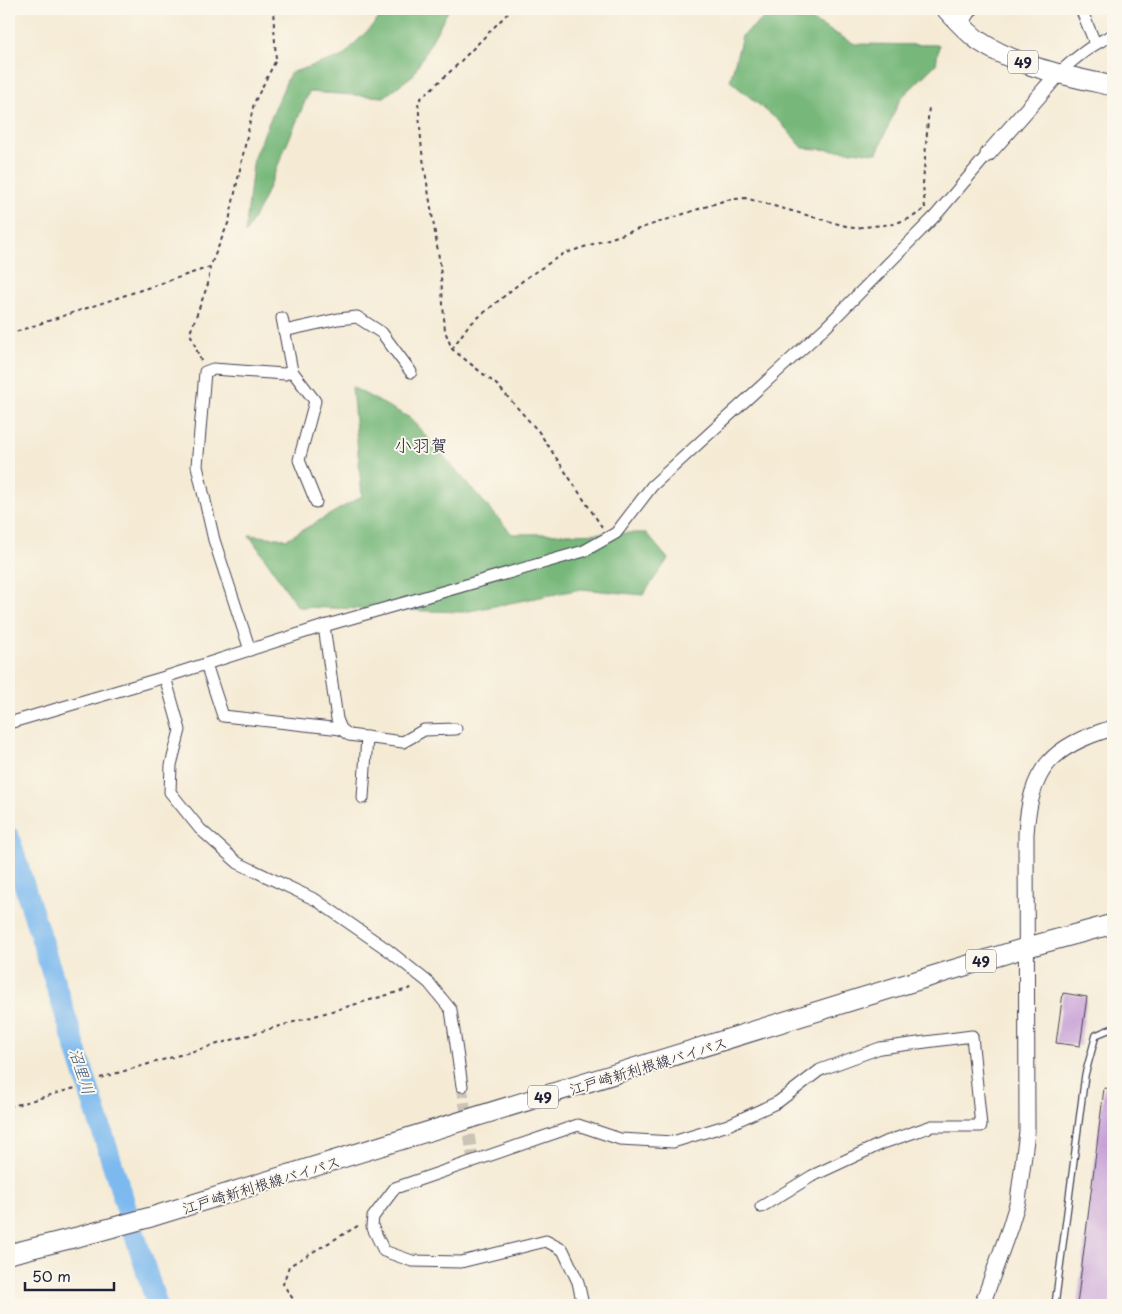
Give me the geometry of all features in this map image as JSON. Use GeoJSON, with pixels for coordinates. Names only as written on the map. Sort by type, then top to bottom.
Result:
{"type":"FeatureCollection","features":[{"type":"Feature","properties":{"kind":"main road","name":"49"},"geometry":{"type":"LineString","coordinates":[[946,9],[979,40],[1006,55],[1059,73],[1113,86]]}},
{"type":"Feature","properties":{"kind":"main road","name":"江戸崎新利根線バイパス"},"geometry":{"type":"LineString","coordinates":[[9,1254],[150,1217],[1028,947],[1113,924]]}},
{"type":"Feature","properties":{"kind":"street"},"geometry":{"type":"LineString","coordinates":[[961,25],[973,9]]}},
{"type":"Feature","properties":{"kind":"street"},"geometry":{"type":"LineString","coordinates":[[1081,9],[1095,43]]}},
{"type":"Feature","properties":{"kind":"street"},"geometry":{"type":"LineString","coordinates":[[9,723],[165,677],[324,626],[584,551],[616,533],[652,486],[826,327],[936,215],[1059,73],[1095,43],[1113,35]]}},
{"type":"Feature","properties":{"kind":"street"},"geometry":{"type":"LineString","coordinates":[[284,331],[338,319],[357,317],[382,333],[411,372]]}},
{"type":"Feature","properties":{"kind":"street"},"geometry":{"type":"LineString","coordinates":[[282,318],[292,371],[315,401],[299,460],[316,502]]}},
{"type":"Feature","properties":{"kind":"street"},"geometry":{"type":"LineString","coordinates":[[250,650],[214,540],[197,466],[205,372],[213,369],[285,374],[292,371]]}},
{"type":"Feature","properties":{"kind":"street"},"geometry":{"type":"LineString","coordinates":[[324,626],[337,719],[342,729],[349,735],[402,742],[424,730],[456,728]]}},
{"type":"Feature","properties":{"kind":"street"},"geometry":{"type":"LineString","coordinates":[[206,664],[223,716],[342,729]]}},
{"type":"Feature","properties":{"kind":"street"},"geometry":{"type":"LineString","coordinates":[[165,677],[180,730],[171,765],[170,792],[200,829],[238,863],[316,900],[388,950],[429,983],[451,1010],[462,1086]]}},
{"type":"Feature","properties":{"kind":"street"},"geometry":{"type":"LineString","coordinates":[[982,1305],[1018,1201],[1024,1166],[1027,1132],[1028,947],[1026,834],[1028,808],[1034,786],[1045,767],[1062,750],[1079,740],[1113,728]]}},
{"type":"Feature","properties":{"kind":"street"},"geometry":{"type":"LineString","coordinates":[[363,798],[367,737]]}},
{"type":"Feature","properties":{"kind":"street"},"geometry":{"type":"LineString","coordinates":[[583,1305],[578,1282],[563,1250],[546,1241],[461,1262],[412,1261],[384,1251],[372,1226],[374,1217],[395,1188],[578,1125],[620,1139],[673,1142],[728,1125],[778,1102],[820,1070],[871,1051],[880,1048],[972,1036],[981,1126],[932,1126],[883,1142],[812,1176],[761,1207]]}},
{"type":"Feature","properties":{"kind":"lane"},"geometry":{"type":"LineString","coordinates":[[1055,1305],[1085,1075],[1096,1035],[1113,1028]]}},
{"type":"Feature","properties":{"kind":"path"},"geometry":{"type":"LineString","coordinates":[[205,372],[190,333],[208,284],[210,267],[229,221],[254,103],[276,60],[273,9]]}},
{"type":"Feature","properties":{"kind":"path"},"geometry":{"type":"LineString","coordinates":[[508,13],[454,68],[418,100],[422,152],[440,264],[445,331],[452,349],[498,384],[539,432],[609,537]]}},
{"type":"Feature","properties":{"kind":"path"},"geometry":{"type":"LineString","coordinates":[[925,208],[923,184],[928,106]]}},
{"type":"Feature","properties":{"kind":"path"},"geometry":{"type":"LineString","coordinates":[[452,349],[468,326],[526,278],[563,254],[726,200],[745,198],[853,228],[893,224],[911,218],[925,208]]}},
{"type":"Feature","properties":{"kind":"path"},"geometry":{"type":"LineString","coordinates":[[925,208],[936,215]]}},
{"type":"Feature","properties":{"kind":"path"},"geometry":{"type":"LineString","coordinates":[[9,334],[210,267]]}},
{"type":"Feature","properties":{"kind":"path"},"geometry":{"type":"LineString","coordinates":[[100,1078],[429,983]]}},
{"type":"Feature","properties":{"kind":"path"},"geometry":{"type":"LineString","coordinates":[[9,1108],[75,1088]]}},
{"type":"Feature","properties":{"kind":"path"},"geometry":{"type":"LineString","coordinates":[[297,1305],[283,1284],[289,1266],[374,1217]]}},
{"type":"Feature","properties":{"kind":"green space"},"geometry":{"type":"Polygon","coordinates":[[[388,9],[449,9],[413,75],[384,97],[309,92],[262,203],[245,234],[254,157],[290,73],[343,56],[388,9]]]}},
{"type":"Feature","properties":{"kind":"green space"},"geometry":{"type":"Polygon","coordinates":[[[775,9],[791,9],[855,44],[939,45],[936,64],[900,99],[877,153],[803,148],[780,122],[730,81],[742,36],[775,9]]]}},
{"type":"Feature","properties":{"kind":"green space"},"geometry":{"type":"Polygon","coordinates":[[[352,387],[410,418],[512,534],[646,533],[668,559],[643,595],[581,589],[464,612],[298,607],[249,535],[287,539],[362,496],[352,387]]]}},
{"type":"Feature","properties":{"kind":"building"},"geometry":{"type":"Polygon","coordinates":[[[1063,993],[1087,997],[1080,1046],[1056,1043],[1063,993]]]}},
{"type":"Feature","properties":{"kind":"building"},"geometry":{"type":"Polygon","coordinates":[[[1104,1088],[1113,1089],[1113,1305],[1077,1305],[1104,1088]]]}},
{"type":"Feature","properties":{"kind":"waterway","name":"沼里川"},"geometry":{"type":"LineString","coordinates":[[9,837],[157,1305]]}},
{"type":"Feature","properties":{"kind":"tunnel"},"geometry":{"type":"LineString","coordinates":[[462,1086],[473,1161]]}},
{"type":"Feature","properties":{"kind":"district","name":"小羽賀"},"geometry":{"type":"Point","coordinates":[421,444]}}]}
